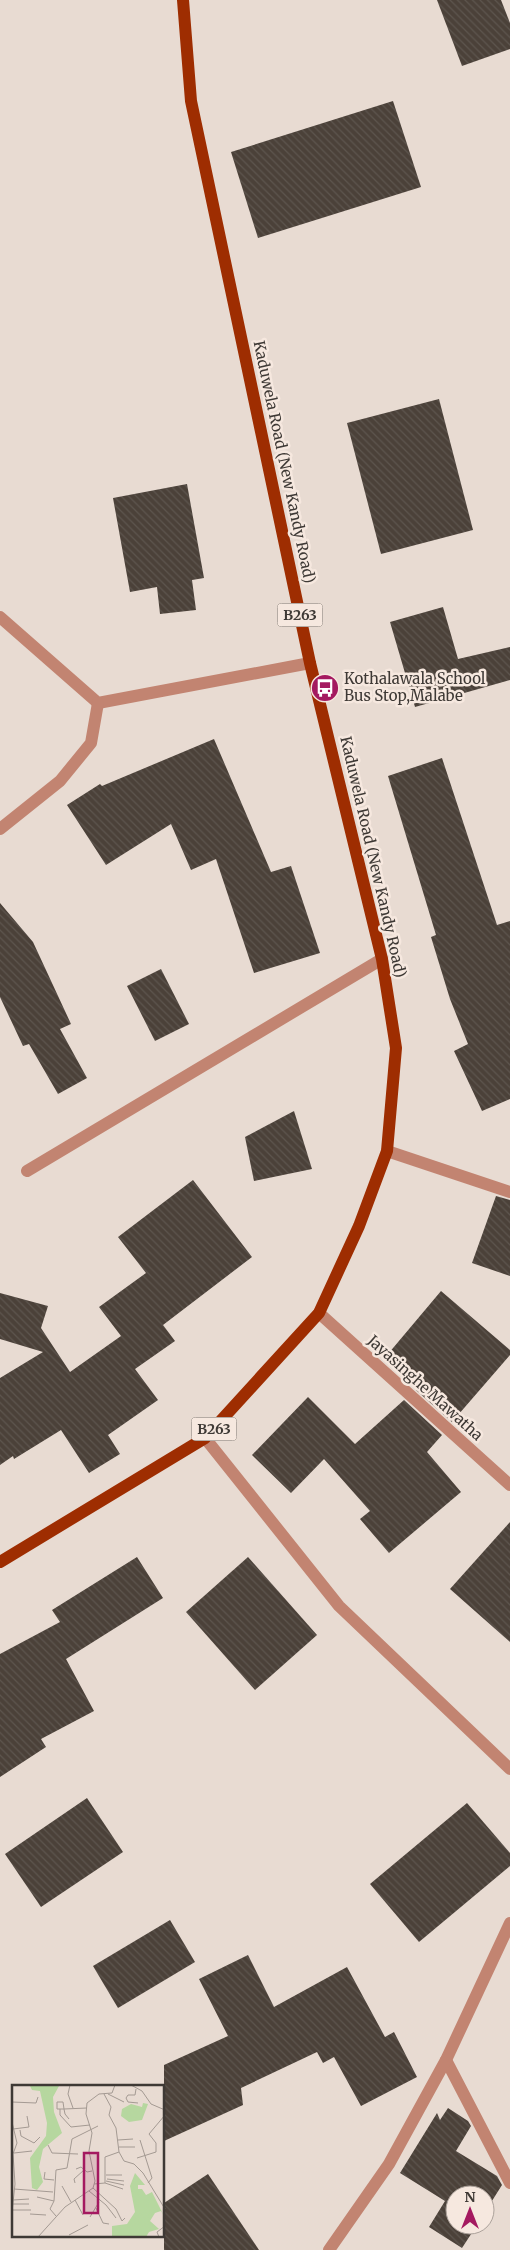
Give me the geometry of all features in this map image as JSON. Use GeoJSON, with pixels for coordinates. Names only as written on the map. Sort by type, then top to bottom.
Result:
{"type":"FeatureCollection","features":[{"type":"Feature","properties":{"kind":"main road","name":"Kaduwela Road (New Kandy Road)"},"geometry":{"type":"LineString","coordinates":[[0,1562],[206,1438],[319,1313],[359,1226],[386,1150],[396,1048],[382,959],[310,662],[191,101],[182,0]]}},
{"type":"Feature","properties":{"kind":"street"},"geometry":{"type":"LineString","coordinates":[[2,624],[98,703]]}},
{"type":"Feature","properties":{"kind":"street"},"geometry":{"type":"LineString","coordinates":[[98,703],[310,662]]}},
{"type":"Feature","properties":{"kind":"street"},"geometry":{"type":"LineString","coordinates":[[0,829],[60,781],[91,743],[98,703]]}},
{"type":"Feature","properties":{"kind":"street"},"geometry":{"type":"LineString","coordinates":[[27,1171],[382,959]]}},
{"type":"Feature","properties":{"kind":"street"},"geometry":{"type":"LineString","coordinates":[[386,1150],[510,1192]]}},
{"type":"Feature","properties":{"kind":"street","name":"Jayasinghe Mawatha"},"geometry":{"type":"LineString","coordinates":[[319,1313],[510,1485]]}},
{"type":"Feature","properties":{"kind":"street"},"geometry":{"type":"LineString","coordinates":[[206,1438],[339,1606],[510,1769]]}},
{"type":"Feature","properties":{"kind":"street"},"geometry":{"type":"LineString","coordinates":[[329,2250],[389,2164],[446,2060],[510,1923]]}},
{"type":"Feature","properties":{"kind":"street"},"geometry":{"type":"LineString","coordinates":[[446,2060],[510,2184]]}},
{"type":"Feature","properties":{"kind":"building"},"geometry":{"type":"Polygon","coordinates":[[[437,0],[501,0],[510,23],[510,49],[462,66],[437,0]]]}},
{"type":"Feature","properties":{"kind":"building"},"geometry":{"type":"Polygon","coordinates":[[[393,101],[421,187],[258,238],[231,152],[393,101]]]}},
{"type":"Feature","properties":{"kind":"building"},"geometry":{"type":"Polygon","coordinates":[[[439,399],[473,530],[381,554],[347,423],[439,399]]]}},
{"type":"Feature","properties":{"kind":"building"},"geometry":{"type":"Polygon","coordinates":[[[187,484],[204,578],[192,580],[196,610],[160,614],[157,587],[130,592],[113,498],[187,484]]]}},
{"type":"Feature","properties":{"kind":"building"},"geometry":{"type":"Polygon","coordinates":[[[443,607],[458,659],[510,647],[510,680],[415,707],[390,622],[443,607]]]}},
{"type":"Feature","properties":{"kind":"building"},"geometry":{"type":"Polygon","coordinates":[[[214,739],[271,872],[291,866],[320,953],[254,973],[216,859],[191,870],[171,824],[106,865],[67,805],[100,784],[102,786],[214,739]]]}},
{"type":"Feature","properties":{"kind":"building"},"geometry":{"type":"Polygon","coordinates":[[[442,758],[497,925],[510,921],[510,1099],[482,1111],[454,1051],[468,1044],[450,999],[431,937],[436,935],[388,776],[442,758]]]}},
{"type":"Feature","properties":{"kind":"building"},"geometry":{"type":"Polygon","coordinates":[[[0,903],[33,942],[71,1024],[60,1029],[87,1078],[58,1094],[29,1044],[23,1046],[0,997],[0,903]]]}},
{"type":"Feature","properties":{"kind":"building"},"geometry":{"type":"Polygon","coordinates":[[[161,969],[189,1024],[155,1041],[127,986],[161,969]]]}},
{"type":"Feature","properties":{"kind":"building"},"geometry":{"type":"Polygon","coordinates":[[[294,1111],[312,1169],[254,1181],[245,1137],[294,1111]]]}},
{"type":"Feature","properties":{"kind":"building"},"geometry":{"type":"Polygon","coordinates":[[[193,1180],[252,1257],[163,1325],[175,1341],[135,1369],[158,1400],[108,1435],[120,1454],[89,1473],[61,1430],[14,1459],[13,1456],[0,1465],[0,1378],[43,1352],[0,1339],[0,1293],[48,1306],[41,1328],[70,1372],[121,1336],[99,1307],[146,1273],[118,1237],[193,1180]]]}},
{"type":"Feature","properties":{"kind":"building"},"geometry":{"type":"Polygon","coordinates":[[[496,1196],[510,1200],[510,1276],[472,1263],[496,1196]]]}},
{"type":"Feature","properties":{"kind":"building"},"geometry":{"type":"Polygon","coordinates":[[[441,1291],[510,1350],[510,1355],[452,1422],[416,1390],[423,1384],[388,1354],[441,1291]]]}},
{"type":"Feature","properties":{"kind":"building"},"geometry":{"type":"Polygon","coordinates":[[[308,1397],[355,1444],[404,1400],[442,1435],[427,1452],[461,1492],[389,1553],[360,1519],[370,1511],[324,1459],[291,1493],[252,1455],[308,1397]]]}},
{"type":"Feature","properties":{"kind":"building"},"geometry":{"type":"Polygon","coordinates":[[[510,1522],[510,1642],[450,1589],[510,1522]]]}},
{"type":"Feature","properties":{"kind":"building"},"geometry":{"type":"Polygon","coordinates":[[[137,1557],[163,1598],[66,1659],[94,1711],[41,1739],[46,1747],[0,1777],[0,1654],[60,1622],[52,1610],[137,1557]]]}},
{"type":"Feature","properties":{"kind":"building"},"geometry":{"type":"Polygon","coordinates":[[[248,1557],[317,1635],[255,1690],[186,1612],[248,1557]]]}},
{"type":"Feature","properties":{"kind":"building"},"geometry":{"type":"Polygon","coordinates":[[[87,1798],[123,1852],[41,1907],[5,1854],[87,1798]]]}},
{"type":"Feature","properties":{"kind":"building"},"geometry":{"type":"Polygon","coordinates":[[[467,1803],[510,1853],[510,1866],[419,1942],[370,1884],[467,1803]]]}},
{"type":"Feature","properties":{"kind":"building"},"geometry":{"type":"Polygon","coordinates":[[[170,1920],[195,1962],[118,2008],[93,1966],[170,1920]]]}},
{"type":"Feature","properties":{"kind":"building"},"geometry":{"type":"Polygon","coordinates":[[[248,1955],[274,2007],[347,1967],[385,2037],[394,2032],[417,2077],[361,2106],[334,2057],[323,2063],[317,2052],[241,2088],[243,2105],[165,2141],[164,2065],[228,2036],[199,1979],[248,1955]]]}},
{"type":"Feature","properties":{"kind":"building"},"geometry":{"type":"Polygon","coordinates":[[[448,2108],[468,2121],[471,2126],[456,2151],[497,2176],[502,2185],[495,2196],[495,2185],[445,2185],[445,2201],[400,2173],[437,2113],[440,2120],[448,2108]]]}},
{"type":"Feature","properties":{"kind":"building"},"geometry":{"type":"Polygon","coordinates":[[[208,2174],[259,2250],[164,2250],[165,2202],[208,2174]]]}},
{"type":"Feature","properties":{"kind":"building"},"geometry":{"type":"Polygon","coordinates":[[[445,2201],[445,2235],[470,2235],[462,2248],[429,2227],[445,2201]]]}},
{"type":"Feature","properties":{"kind":"place","name":"Kothalawala School Bus Stop,Malabe"},"geometry":{"type":"Point","coordinates":[325,688]}}]}
